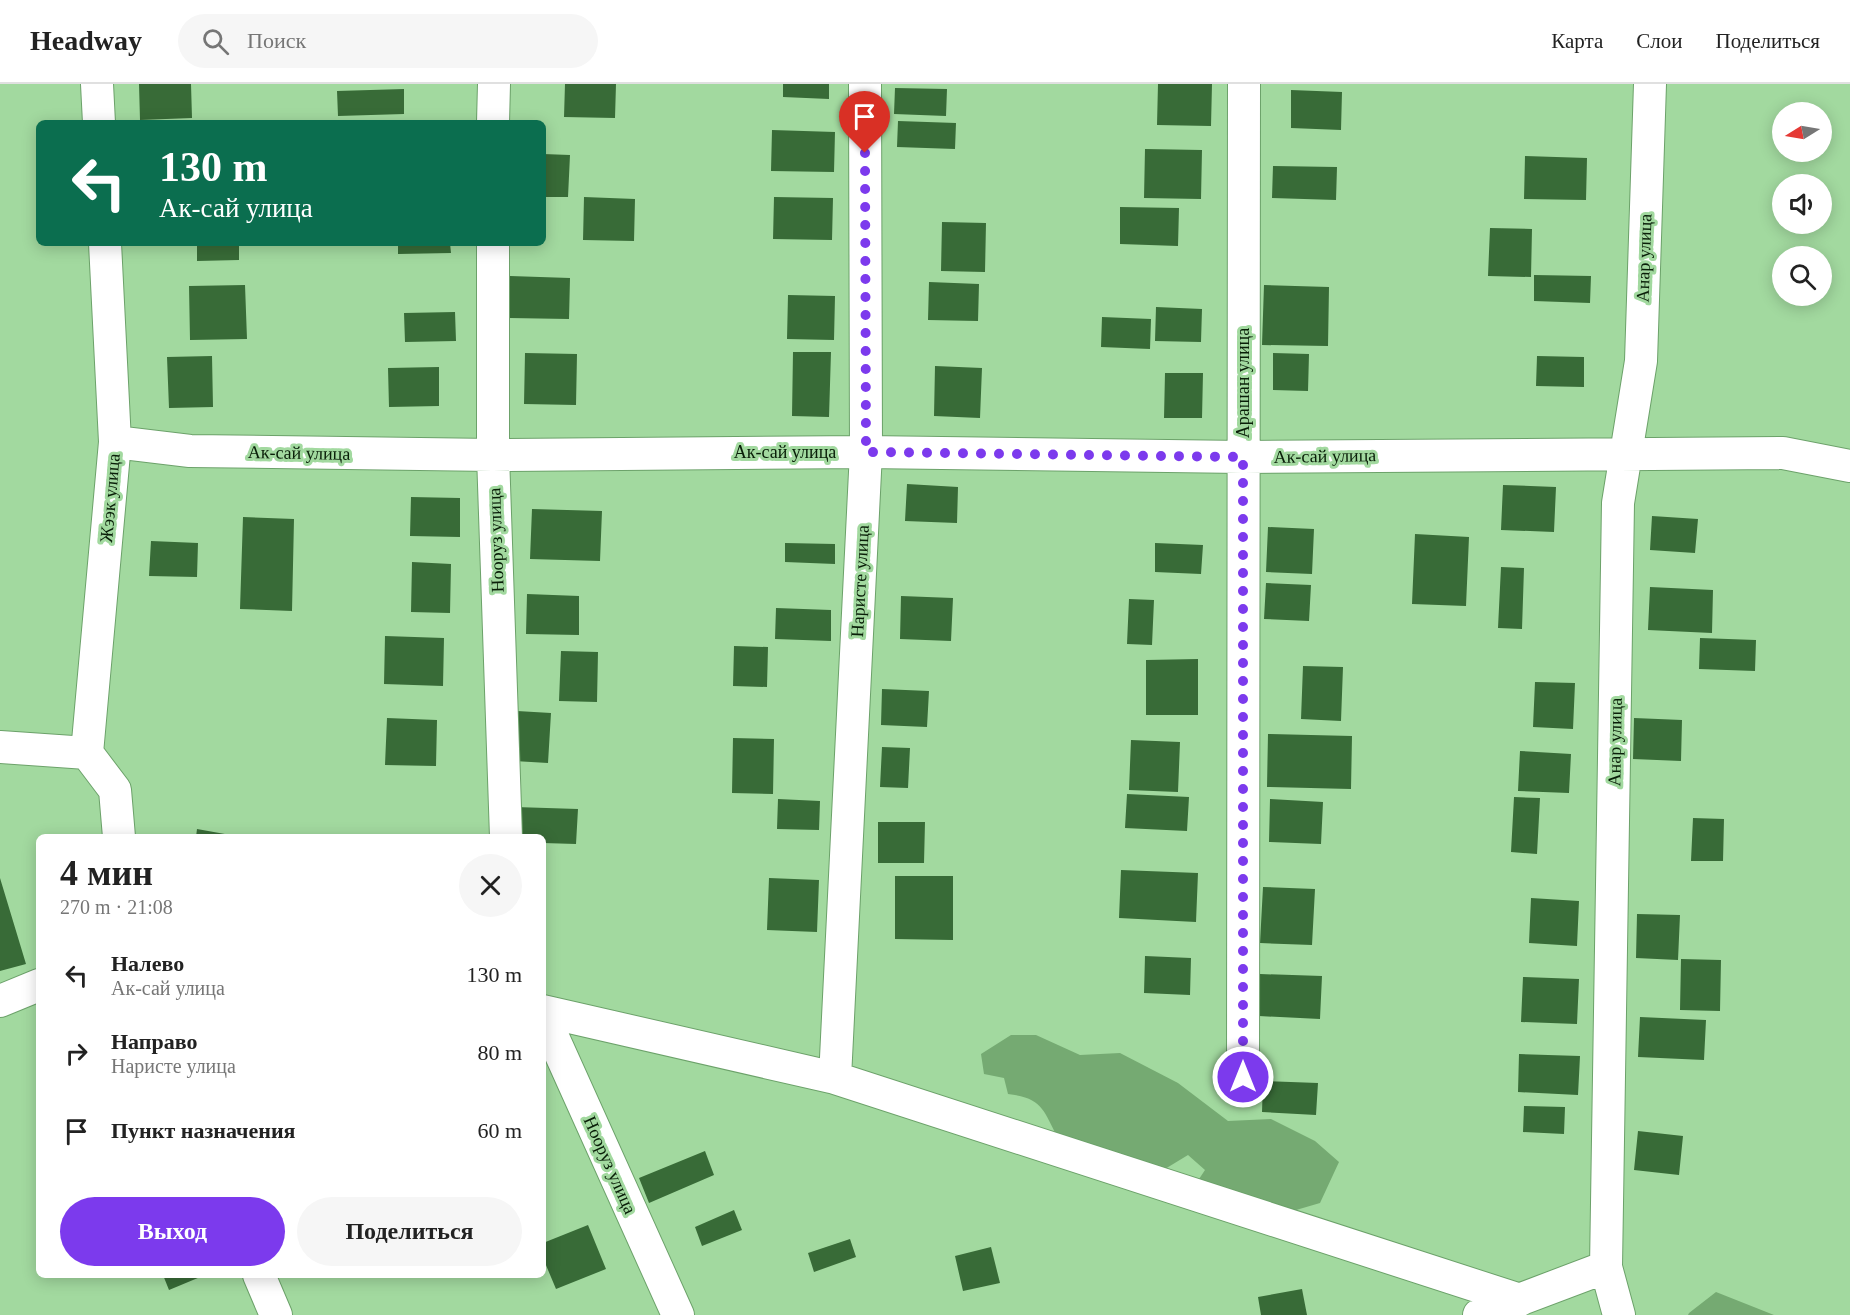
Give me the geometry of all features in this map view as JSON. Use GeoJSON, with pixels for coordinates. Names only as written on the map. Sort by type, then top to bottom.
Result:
{"type":"FeatureCollection","features":[{"type":"Feature","properties":{"kind":"street"},"geometry":{"type":"LineString","coordinates":[[97,84],[99,120]]}},
{"type":"Feature","properties":{"kind":"street"},"geometry":{"type":"LineString","coordinates":[[494,84],[494,120]]}},
{"type":"Feature","properties":{"kind":"street","name":"Наристе улица"},"geometry":{"type":"LineString","coordinates":[[835,1078],[866,452],[865,84]]}},
{"type":"Feature","properties":{"kind":"street","name":"Арашан улица"},"geometry":{"type":"LineString","coordinates":[[1243,1077],[1244,84]]}},
{"type":"Feature","properties":{"kind":"street","name":"Анар улица"},"geometry":{"type":"LineString","coordinates":[[1619,1315],[1606,1267],[1618,503],[1628,453],[1641,361],[1650,84]]}},
{"type":"Feature","properties":{"kind":"street","name":"Жээк улица"},"geometry":{"type":"LineString","coordinates":[[87,753],[115,442],[105,246]]}},
{"type":"Feature","properties":{"kind":"street","name":"Нооруз улица"},"geometry":{"type":"LineString","coordinates":[[493,246],[493,455],[506,834]]}},
{"type":"Feature","properties":{"kind":"street","name":"Ак-сай улица"},"geometry":{"type":"LineString","coordinates":[[115,442],[190,451],[493,455],[866,452],[1243,457],[1783,453],[1850,466]]}},
{"type":"Feature","properties":{"kind":"street"},"geometry":{"type":"LineString","coordinates":[[0,747],[87,753],[115,790],[118,834]]}},
{"type":"Feature","properties":{"kind":"street"},"geometry":{"type":"LineString","coordinates":[[0,1001],[36,986]]}},
{"type":"Feature","properties":{"kind":"street"},"geometry":{"type":"LineString","coordinates":[[546,1014],[835,1078],[1520,1300]]}},
{"type":"Feature","properties":{"kind":"street","name":"Нооруз улица"},"geometry":{"type":"LineString","coordinates":[[546,1020],[678,1315]]}},
{"type":"Feature","properties":{"kind":"street"},"geometry":{"type":"LineString","coordinates":[[1479,1315],[1606,1267]]}},
{"type":"Feature","properties":{"kind":"street"},"geometry":{"type":"LineString","coordinates":[[260,1278],[276,1315]]}},
{"type":"Feature","properties":{"kind":"shaded area"},"geometry":{"type":"Polygon","coordinates":[[[1011,1035],[1036,1035],[1080,1055],[1120,1053],[1178,1083],[1228,1121],[1271,1119],[1315,1141],[1339,1162],[1320,1203],[1279,1215],[1195,1185],[1205,1170],[1188,1155],[1160,1172],[1058,1138],[1045,1113],[1035,1102],[1008,1094],[1004,1078],[984,1074],[981,1054],[1011,1035]]]}},
{"type":"Feature","properties":{"kind":"shaded area"},"geometry":{"type":"Polygon","coordinates":[[[1716,1292],[1774,1315],[1688,1315],[1716,1292]]]}},
{"type":"Feature","properties":{"kind":"building"},"geometry":{"type":"Polygon","coordinates":[[[139,84],[191,84],[192,118],[140,120],[139,84]]]}},
{"type":"Feature","properties":{"kind":"building"},"geometry":{"type":"Polygon","coordinates":[[[565,84],[616,84],[615,118],[564,117],[565,84]]]}},
{"type":"Feature","properties":{"kind":"building"},"geometry":{"type":"Polygon","coordinates":[[[783,84],[829,84],[829,99],[783,97],[783,84]]]}},
{"type":"Feature","properties":{"kind":"building"},"geometry":{"type":"Polygon","coordinates":[[[1158,84],[1212,84],[1211,126],[1157,125],[1158,84]]]}},
{"type":"Feature","properties":{"kind":"building"},"geometry":{"type":"Polygon","coordinates":[[[895,88],[947,89],[946,116],[894,114],[895,88]]]}},
{"type":"Feature","properties":{"kind":"building"},"geometry":{"type":"Polygon","coordinates":[[[404,89],[404,114],[338,116],[337,91],[404,89]]]}},
{"type":"Feature","properties":{"kind":"building"},"geometry":{"type":"Polygon","coordinates":[[[1291,90],[1342,92],[1341,130],[1291,128],[1291,90]]]}},
{"type":"Feature","properties":{"kind":"building"},"geometry":{"type":"Polygon","coordinates":[[[898,121],[956,123],[955,149],[897,147],[898,121]]]}},
{"type":"Feature","properties":{"kind":"building"},"geometry":{"type":"Polygon","coordinates":[[[772,130],[835,132],[834,172],[771,171],[772,130]]]}},
{"type":"Feature","properties":{"kind":"building"},"geometry":{"type":"Polygon","coordinates":[[[1145,149],[1202,150],[1201,199],[1144,198],[1145,149]]]}},
{"type":"Feature","properties":{"kind":"building"},"geometry":{"type":"Polygon","coordinates":[[[546,154],[570,155],[568,197],[546,197],[546,154]]]}},
{"type":"Feature","properties":{"kind":"building"},"geometry":{"type":"Polygon","coordinates":[[[1525,156],[1587,158],[1586,200],[1524,199],[1525,156]]]}},
{"type":"Feature","properties":{"kind":"building"},"geometry":{"type":"Polygon","coordinates":[[[1273,166],[1337,167],[1336,200],[1272,198],[1273,166]]]}},
{"type":"Feature","properties":{"kind":"building"},"geometry":{"type":"Polygon","coordinates":[[[584,197],[635,199],[634,241],[583,240],[584,197]]]}},
{"type":"Feature","properties":{"kind":"building"},"geometry":{"type":"Polygon","coordinates":[[[774,197],[833,198],[832,240],[773,239],[774,197]]]}},
{"type":"Feature","properties":{"kind":"building"},"geometry":{"type":"Polygon","coordinates":[[[1120,207],[1179,208],[1178,246],[1120,244],[1120,207]]]}},
{"type":"Feature","properties":{"kind":"building"},"geometry":{"type":"Polygon","coordinates":[[[942,222],[986,223],[985,272],[941,271],[942,222]]]}},
{"type":"Feature","properties":{"kind":"building"},"geometry":{"type":"Polygon","coordinates":[[[1490,228],[1532,229],[1531,277],[1488,276],[1490,228]]]}},
{"type":"Feature","properties":{"kind":"building"},"geometry":{"type":"Polygon","coordinates":[[[197,246],[239,246],[239,260],[197,261],[197,246]]]}},
{"type":"Feature","properties":{"kind":"building"},"geometry":{"type":"Polygon","coordinates":[[[398,246],[450,246],[451,253],[398,254],[398,246]]]}},
{"type":"Feature","properties":{"kind":"building"},"geometry":{"type":"Polygon","coordinates":[[[1534,275],[1591,276],[1590,303],[1534,301],[1534,275]]]}},
{"type":"Feature","properties":{"kind":"building"},"geometry":{"type":"Polygon","coordinates":[[[510,276],[570,278],[569,319],[509,318],[510,276]]]}},
{"type":"Feature","properties":{"kind":"building"},"geometry":{"type":"Polygon","coordinates":[[[929,282],[979,284],[978,321],[928,320],[929,282]]]}},
{"type":"Feature","properties":{"kind":"building"},"geometry":{"type":"Polygon","coordinates":[[[245,285],[247,339],[190,340],[189,286],[245,285]]]}},
{"type":"Feature","properties":{"kind":"building"},"geometry":{"type":"Polygon","coordinates":[[[1264,285],[1329,287],[1328,346],[1262,345],[1264,285]]]}},
{"type":"Feature","properties":{"kind":"building"},"geometry":{"type":"Polygon","coordinates":[[[788,295],[835,296],[834,340],[787,339],[788,295]]]}},
{"type":"Feature","properties":{"kind":"building"},"geometry":{"type":"Polygon","coordinates":[[[1156,307],[1202,309],[1201,342],[1155,341],[1156,307]]]}},
{"type":"Feature","properties":{"kind":"building"},"geometry":{"type":"Polygon","coordinates":[[[455,312],[456,341],[405,342],[404,313],[455,312]]]}},
{"type":"Feature","properties":{"kind":"building"},"geometry":{"type":"Polygon","coordinates":[[[1102,317],[1151,319],[1150,349],[1101,347],[1102,317]]]}},
{"type":"Feature","properties":{"kind":"building"},"geometry":{"type":"Polygon","coordinates":[[[793,352],[831,352],[829,417],[792,416],[793,352]]]}},
{"type":"Feature","properties":{"kind":"building"},"geometry":{"type":"Polygon","coordinates":[[[525,353],[577,354],[576,405],[524,404],[525,353]]]}},
{"type":"Feature","properties":{"kind":"building"},"geometry":{"type":"Polygon","coordinates":[[[1273,353],[1309,354],[1308,391],[1273,390],[1273,353]]]}},
{"type":"Feature","properties":{"kind":"building"},"geometry":{"type":"Polygon","coordinates":[[[212,356],[213,407],[169,408],[167,357],[212,356]]]}},
{"type":"Feature","properties":{"kind":"building"},"geometry":{"type":"Polygon","coordinates":[[[1537,356],[1584,357],[1584,387],[1536,386],[1537,356]]]}},
{"type":"Feature","properties":{"kind":"building"},"geometry":{"type":"Polygon","coordinates":[[[935,366],[982,368],[980,418],[934,416],[935,366]]]}},
{"type":"Feature","properties":{"kind":"building"},"geometry":{"type":"Polygon","coordinates":[[[439,367],[439,406],[389,407],[388,368],[439,367]]]}},
{"type":"Feature","properties":{"kind":"building"},"geometry":{"type":"Polygon","coordinates":[[[1165,373],[1203,373],[1202,418],[1164,418],[1165,373]]]}},
{"type":"Feature","properties":{"kind":"building"},"geometry":{"type":"Polygon","coordinates":[[[907,484],[958,487],[957,523],[905,521],[907,484]]]}},
{"type":"Feature","properties":{"kind":"building"},"geometry":{"type":"Polygon","coordinates":[[[1503,485],[1556,487],[1554,532],[1501,530],[1503,485]]]}},
{"type":"Feature","properties":{"kind":"building"},"geometry":{"type":"Polygon","coordinates":[[[411,497],[460,498],[460,537],[410,536],[411,497]]]}},
{"type":"Feature","properties":{"kind":"building"},"geometry":{"type":"Polygon","coordinates":[[[532,509],[602,511],[600,561],[530,559],[532,509]]]}},
{"type":"Feature","properties":{"kind":"building"},"geometry":{"type":"Polygon","coordinates":[[[1652,516],[1698,519],[1695,553],[1650,550],[1652,516]]]}},
{"type":"Feature","properties":{"kind":"building"},"geometry":{"type":"Polygon","coordinates":[[[243,517],[294,519],[292,611],[240,609],[243,517]]]}},
{"type":"Feature","properties":{"kind":"building"},"geometry":{"type":"Polygon","coordinates":[[[1268,527],[1314,529],[1312,574],[1266,572],[1268,527]]]}},
{"type":"Feature","properties":{"kind":"building"},"geometry":{"type":"Polygon","coordinates":[[[1415,534],[1469,537],[1466,606],[1412,604],[1415,534]]]}},
{"type":"Feature","properties":{"kind":"building"},"geometry":{"type":"Polygon","coordinates":[[[151,541],[198,543],[197,577],[149,576],[151,541]]]}},
{"type":"Feature","properties":{"kind":"building"},"geometry":{"type":"Polygon","coordinates":[[[785,543],[835,544],[835,564],[785,562],[785,543]]]}},
{"type":"Feature","properties":{"kind":"building"},"geometry":{"type":"Polygon","coordinates":[[[1155,543],[1203,545],[1201,574],[1155,572],[1155,543]]]}},
{"type":"Feature","properties":{"kind":"building"},"geometry":{"type":"Polygon","coordinates":[[[412,562],[451,564],[450,613],[411,612],[412,562]]]}},
{"type":"Feature","properties":{"kind":"building"},"geometry":{"type":"Polygon","coordinates":[[[1501,567],[1524,568],[1522,629],[1498,628],[1501,567]]]}},
{"type":"Feature","properties":{"kind":"building"},"geometry":{"type":"Polygon","coordinates":[[[1266,583],[1311,585],[1309,621],[1264,619],[1266,583]]]}},
{"type":"Feature","properties":{"kind":"building"},"geometry":{"type":"Polygon","coordinates":[[[1650,587],[1713,590],[1712,633],[1648,630],[1650,587]]]}},
{"type":"Feature","properties":{"kind":"building"},"geometry":{"type":"Polygon","coordinates":[[[527,594],[579,596],[579,635],[526,634],[527,594]]]}},
{"type":"Feature","properties":{"kind":"building"},"geometry":{"type":"Polygon","coordinates":[[[901,596],[953,598],[951,641],[900,639],[901,596]]]}},
{"type":"Feature","properties":{"kind":"building"},"geometry":{"type":"Polygon","coordinates":[[[1129,599],[1154,600],[1152,645],[1127,644],[1129,599]]]}},
{"type":"Feature","properties":{"kind":"building"},"geometry":{"type":"Polygon","coordinates":[[[776,608],[831,610],[831,641],[775,639],[776,608]]]}},
{"type":"Feature","properties":{"kind":"building"},"geometry":{"type":"Polygon","coordinates":[[[385,636],[444,638],[443,686],[384,684],[385,636]]]}},
{"type":"Feature","properties":{"kind":"building"},"geometry":{"type":"Polygon","coordinates":[[[1700,638],[1756,640],[1755,671],[1699,669],[1700,638]]]}},
{"type":"Feature","properties":{"kind":"building"},"geometry":{"type":"Polygon","coordinates":[[[734,646],[768,647],[767,687],[733,686],[734,646]]]}},
{"type":"Feature","properties":{"kind":"building"},"geometry":{"type":"Polygon","coordinates":[[[561,651],[598,652],[597,702],[559,701],[561,651]]]}},
{"type":"Feature","properties":{"kind":"building"},"geometry":{"type":"Polygon","coordinates":[[[1198,659],[1198,715],[1146,715],[1146,660],[1198,659]]]}},
{"type":"Feature","properties":{"kind":"building"},"geometry":{"type":"Polygon","coordinates":[[[1303,666],[1343,667],[1341,721],[1301,719],[1303,666]]]}},
{"type":"Feature","properties":{"kind":"building"},"geometry":{"type":"Polygon","coordinates":[[[1535,682],[1575,683],[1573,729],[1533,727],[1535,682]]]}},
{"type":"Feature","properties":{"kind":"building"},"geometry":{"type":"Polygon","coordinates":[[[882,689],[929,691],[927,727],[881,725],[882,689]]]}},
{"type":"Feature","properties":{"kind":"building"},"geometry":{"type":"Polygon","coordinates":[[[517,711],[551,713],[548,763],[514,761],[517,711]]]}},
{"type":"Feature","properties":{"kind":"building"},"geometry":{"type":"Polygon","coordinates":[[[387,718],[437,720],[436,766],[385,765],[387,718]]]}},
{"type":"Feature","properties":{"kind":"building"},"geometry":{"type":"Polygon","coordinates":[[[1634,718],[1682,720],[1681,761],[1633,759],[1634,718]]]}},
{"type":"Feature","properties":{"kind":"building"},"geometry":{"type":"Polygon","coordinates":[[[1268,734],[1352,736],[1351,789],[1267,787],[1268,734]]]}},
{"type":"Feature","properties":{"kind":"building"},"geometry":{"type":"Polygon","coordinates":[[[733,738],[774,739],[773,794],[732,793],[733,738]]]}},
{"type":"Feature","properties":{"kind":"building"},"geometry":{"type":"Polygon","coordinates":[[[1131,740],[1180,742],[1178,792],[1129,790],[1131,740]]]}},
{"type":"Feature","properties":{"kind":"building"},"geometry":{"type":"Polygon","coordinates":[[[882,747],[910,748],[908,788],[880,787],[882,747]]]}},
{"type":"Feature","properties":{"kind":"building"},"geometry":{"type":"Polygon","coordinates":[[[1520,751],[1571,754],[1569,793],[1518,791],[1520,751]]]}},
{"type":"Feature","properties":{"kind":"building"},"geometry":{"type":"Polygon","coordinates":[[[1127,794],[1189,797],[1187,831],[1125,828],[1127,794]]]}},
{"type":"Feature","properties":{"kind":"building"},"geometry":{"type":"Polygon","coordinates":[[[1514,797],[1540,798],[1537,854],[1511,852],[1514,797]]]}},
{"type":"Feature","properties":{"kind":"building"},"geometry":{"type":"Polygon","coordinates":[[[778,799],[820,801],[819,830],[777,829],[778,799]]]}},
{"type":"Feature","properties":{"kind":"building"},"geometry":{"type":"Polygon","coordinates":[[[1270,799],[1323,802],[1321,844],[1269,842],[1270,799]]]}},
{"type":"Feature","properties":{"kind":"building"},"geometry":{"type":"Polygon","coordinates":[[[515,807],[578,809],[576,844],[546,843],[546,834],[514,834],[515,807]]]}},
{"type":"Feature","properties":{"kind":"building"},"geometry":{"type":"Polygon","coordinates":[[[1693,818],[1724,819],[1723,861],[1691,861],[1693,818]]]}},
{"type":"Feature","properties":{"kind":"building"},"geometry":{"type":"Polygon","coordinates":[[[878,822],[925,822],[924,863],[878,863],[878,822]]]}},
{"type":"Feature","properties":{"kind":"building"},"geometry":{"type":"Polygon","coordinates":[[[197,829],[225,834],[196,834],[197,829]]]}},
{"type":"Feature","properties":{"kind":"building"},"geometry":{"type":"Polygon","coordinates":[[[1121,870],[1198,873],[1196,922],[1119,918],[1121,870]]]}},
{"type":"Feature","properties":{"kind":"building"},"geometry":{"type":"Polygon","coordinates":[[[895,876],[953,876],[953,940],[895,939],[895,876]]]}},
{"type":"Feature","properties":{"kind":"building"},"geometry":{"type":"Polygon","coordinates":[[[0,878],[26,964],[0,971],[0,878]]]}},
{"type":"Feature","properties":{"kind":"building"},"geometry":{"type":"Polygon","coordinates":[[[769,878],[819,880],[817,932],[767,930],[769,878]]]}},
{"type":"Feature","properties":{"kind":"building"},"geometry":{"type":"Polygon","coordinates":[[[1263,887],[1315,889],[1312,945],[1260,943],[1263,887]]]}},
{"type":"Feature","properties":{"kind":"building"},"geometry":{"type":"Polygon","coordinates":[[[1531,898],[1579,901],[1577,946],[1529,943],[1531,898]]]}},
{"type":"Feature","properties":{"kind":"building"},"geometry":{"type":"Polygon","coordinates":[[[1637,914],[1680,915],[1678,960],[1636,958],[1637,914]]]}},
{"type":"Feature","properties":{"kind":"building"},"geometry":{"type":"Polygon","coordinates":[[[1145,956],[1191,958],[1190,995],[1144,993],[1145,956]]]}},
{"type":"Feature","properties":{"kind":"building"},"geometry":{"type":"Polygon","coordinates":[[[1681,959],[1721,960],[1720,1011],[1680,1010],[1681,959]]]}},
{"type":"Feature","properties":{"kind":"building"},"geometry":{"type":"Polygon","coordinates":[[[1260,974],[1322,976],[1320,1019],[1259,1016],[1260,974]]]}},
{"type":"Feature","properties":{"kind":"building"},"geometry":{"type":"Polygon","coordinates":[[[1523,977],[1579,979],[1577,1024],[1521,1022],[1523,977]]]}},
{"type":"Feature","properties":{"kind":"building"},"geometry":{"type":"Polygon","coordinates":[[[1640,1017],[1706,1020],[1704,1060],[1638,1057],[1640,1017]]]}},
{"type":"Feature","properties":{"kind":"building"},"geometry":{"type":"Polygon","coordinates":[[[1519,1054],[1580,1056],[1578,1095],[1518,1092],[1519,1054]]]}},
{"type":"Feature","properties":{"kind":"building"},"geometry":{"type":"Polygon","coordinates":[[[1263,1081],[1318,1083],[1316,1115],[1262,1112],[1263,1081]]]}},
{"type":"Feature","properties":{"kind":"building"},"geometry":{"type":"Polygon","coordinates":[[[1524,1106],[1565,1107],[1564,1134],[1523,1132],[1524,1106]]]}},
{"type":"Feature","properties":{"kind":"building"},"geometry":{"type":"Polygon","coordinates":[[[1638,1131],[1683,1136],[1679,1175],[1634,1170],[1638,1131]]]}},
{"type":"Feature","properties":{"kind":"building"},"geometry":{"type":"Polygon","coordinates":[[[705,1151],[714,1175],[649,1203],[639,1178],[705,1151]]]}},
{"type":"Feature","properties":{"kind":"building"},"geometry":{"type":"Polygon","coordinates":[[[734,1210],[742,1230],[702,1246],[695,1227],[734,1210]]]}},
{"type":"Feature","properties":{"kind":"building"},"geometry":{"type":"Polygon","coordinates":[[[588,1225],[606,1269],[556,1289],[546,1265],[546,1242],[588,1225]]]}},
{"type":"Feature","properties":{"kind":"building"},"geometry":{"type":"Polygon","coordinates":[[[850,1239],[856,1257],[814,1272],[808,1253],[850,1239]]]}},
{"type":"Feature","properties":{"kind":"building"},"geometry":{"type":"Polygon","coordinates":[[[991,1247],[1000,1283],[963,1291],[955,1256],[991,1247]]]}},
{"type":"Feature","properties":{"kind":"building"},"geometry":{"type":"Polygon","coordinates":[[[164,1278],[198,1278],[169,1290],[164,1278]]]}},
{"type":"Feature","properties":{"kind":"building"},"geometry":{"type":"Polygon","coordinates":[[[1302,1289],[1307,1315],[1261,1315],[1258,1297],[1302,1289]]]}},
{"type":"Feature","properties":{"kind":"route"},"geometry":{"type":"LineString","coordinates":[[865,153],[866,452],[1243,457],[1243,1077]]}}]}
